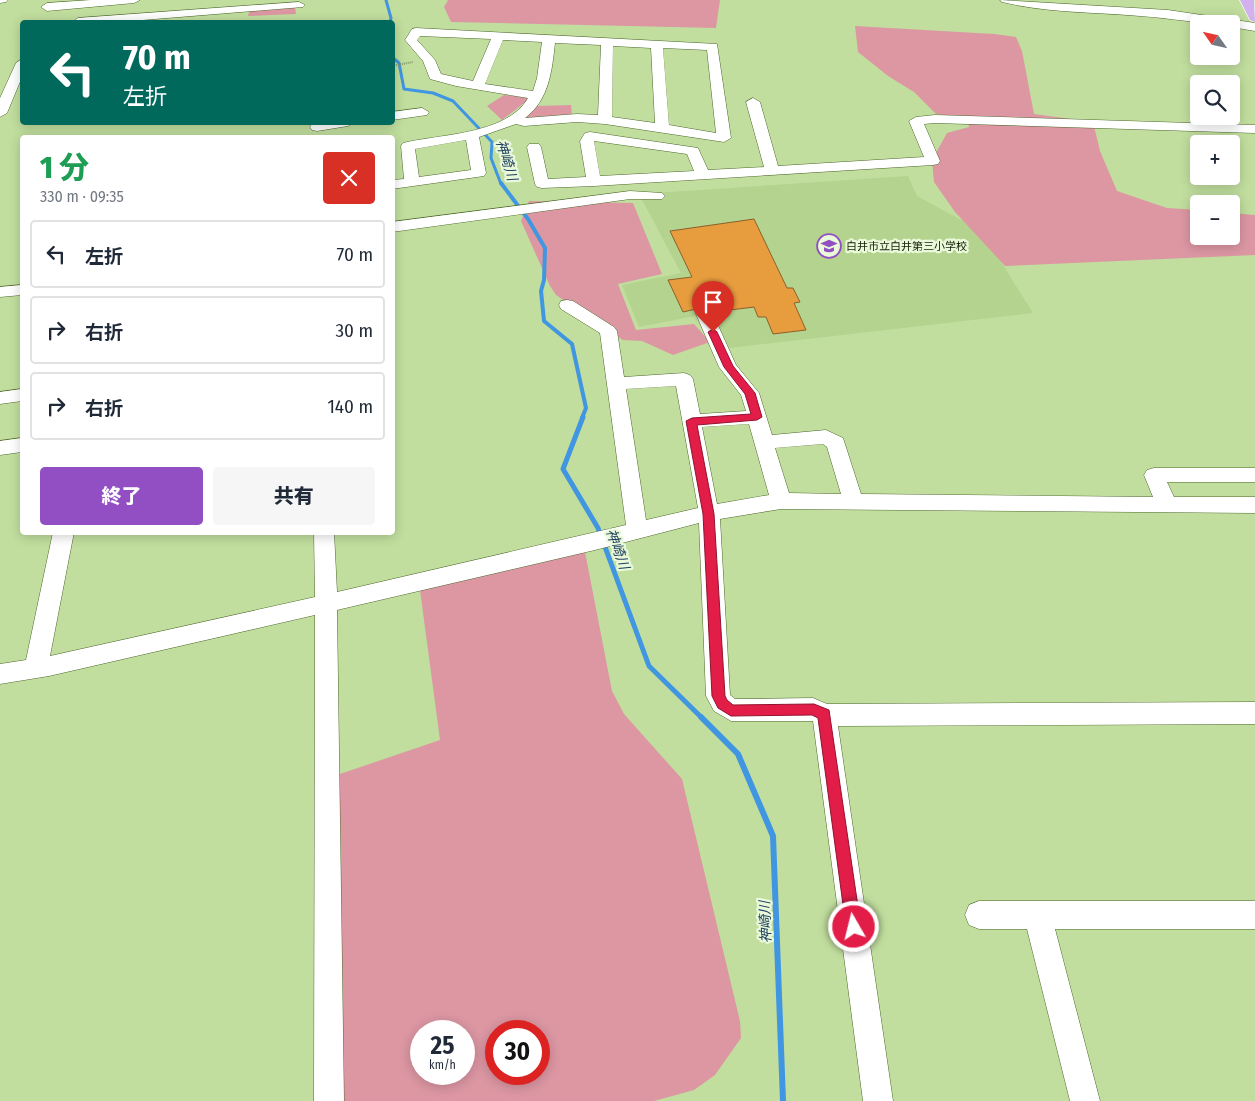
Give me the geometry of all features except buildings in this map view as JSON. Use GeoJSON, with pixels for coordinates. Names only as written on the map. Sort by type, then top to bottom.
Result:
{"type":"FeatureCollection","features":[{"type":"Feature","properties":{"kind":"main road"},"geometry":{"type":"LineString","coordinates":[[1247,0],[1255,17]]}},
{"type":"Feature","properties":{"kind":"street"},"geometry":{"type":"LineString","coordinates":[[47,7],[134,0]]}},
{"type":"Feature","properties":{"kind":"street"},"geometry":{"type":"LineString","coordinates":[[1006,0],[1027,4],[1168,14],[1255,26]]}},
{"type":"Feature","properties":{"kind":"street"},"geometry":{"type":"LineString","coordinates":[[106,20],[299,6]]}},
{"type":"Feature","properties":{"kind":"street"},"geometry":{"type":"LineString","coordinates":[[516,119],[524,122],[577,118],[605,120],[724,138],[713,47],[416,32],[411,40],[429,60],[435,76],[450,82],[504,92],[538,95]]}},
{"type":"Feature","properties":{"kind":"street"},"geometry":{"type":"LineString","coordinates":[[477,86],[499,36]]}},
{"type":"Feature","properties":{"kind":"street"},"geometry":{"type":"LineString","coordinates":[[412,183],[408,146],[495,129],[516,119],[532,106],[538,95],[546,69],[549,39]]}},
{"type":"Feature","properties":{"kind":"street"},"geometry":{"type":"LineString","coordinates":[[605,120],[607,42]]}},
{"type":"Feature","properties":{"kind":"street"},"geometry":{"type":"LineString","coordinates":[[657,44],[662,128]]}},
{"type":"Feature","properties":{"kind":"street"},"geometry":{"type":"LineString","coordinates":[[0,113],[16,91],[20,73]]}},
{"type":"Feature","properties":{"kind":"street"},"geometry":{"type":"LineString","coordinates":[[752,102],[772,170]]}},
{"type":"Feature","properties":{"kind":"street"},"geometry":{"type":"LineString","coordinates":[[395,116],[422,112]]}},
{"type":"Feature","properties":{"kind":"street"},"geometry":{"type":"LineString","coordinates":[[534,147],[542,184],[933,161],[916,121],[934,119],[1255,129]]}},
{"type":"Feature","properties":{"kind":"street"},"geometry":{"type":"LineString","coordinates":[[317,129],[335,125]]}},
{"type":"Feature","properties":{"kind":"street"},"geometry":{"type":"LineString","coordinates":[[395,186],[479,173],[472,135]]}},
{"type":"Feature","properties":{"kind":"street"},"geometry":{"type":"LineString","coordinates":[[594,182],[587,141],[590,136],[692,151],[703,175]]}},
{"type":"Feature","properties":{"kind":"street"},"geometry":{"type":"LineString","coordinates":[[639,142],[648,178]]}},
{"type":"Feature","properties":{"kind":"street"},"geometry":{"type":"LineString","coordinates":[[395,227],[630,196],[657,196]]}},
{"type":"Feature","properties":{"kind":"street"},"geometry":{"type":"LineString","coordinates":[[0,292],[20,290]]}},
{"type":"Feature","properties":{"kind":"street"},"geometry":{"type":"LineString","coordinates":[[567,305],[608,331],[637,530]]}},
{"type":"Feature","properties":{"kind":"street"},"geometry":{"type":"LineString","coordinates":[[705,314],[728,367],[750,393],[780,501]]}},
{"type":"Feature","properties":{"kind":"street"},"geometry":{"type":"LineString","coordinates":[[616,384],[684,379],[709,514],[718,696],[722,704],[731,710],[814,709],[824,714],[1255,713]]}},
{"type":"Feature","properties":{"kind":"street"},"geometry":{"type":"LineString","coordinates":[[0,398],[20,395]]}},
{"type":"Feature","properties":{"kind":"street"},"geometry":{"type":"LineString","coordinates":[[692,421],[757,417]]}},
{"type":"Feature","properties":{"kind":"street"},"geometry":{"type":"LineString","coordinates":[[764,442],[826,437],[836,443],[853,501]]}},
{"type":"Feature","properties":{"kind":"street"},"geometry":{"type":"LineString","coordinates":[[0,448],[20,445]]}},
{"type":"Feature","properties":{"kind":"street"},"geometry":{"type":"LineString","coordinates":[[1167,504],[1154,475],[1255,475]]}},
{"type":"Feature","properties":{"kind":"street"},"geometry":{"type":"LineString","coordinates":[[0,674],[36,668],[326,603],[709,514],[780,501],[1255,505]]}},
{"type":"Feature","properties":{"kind":"street"},"geometry":{"type":"LineString","coordinates":[[36,668],[63,535]]}},
{"type":"Feature","properties":{"kind":"street"},"geometry":{"type":"LineString","coordinates":[[324,535],[329,1101]]}},
{"type":"Feature","properties":{"kind":"street"},"geometry":{"type":"LineString","coordinates":[[824,714],[878,1101]]}},
{"type":"Feature","properties":{"kind":"street"},"geometry":{"type":"LineString","coordinates":[[979,915],[1255,915]]}},
{"type":"Feature","properties":{"kind":"street"},"geometry":{"type":"LineString","coordinates":[[1037,915],[1085,1101]]}},
{"type":"Feature","properties":{"kind":"shaded area"},"geometry":{"type":"Polygon","coordinates":[[[448,0],[720,0],[716,28],[451,22],[444,7],[448,0]]]}},
{"type":"Feature","properties":{"kind":"shaded area"},"geometry":{"type":"Polygon","coordinates":[[[295,7],[296,14],[248,16],[250,9],[295,7]]]}},
{"type":"Feature","properties":{"kind":"shaded area"},"geometry":{"type":"Polygon","coordinates":[[[855,26],[1016,37],[1022,51],[1034,114],[1093,122],[1100,151],[1117,191],[1167,208],[1190,209],[1190,245],[1240,245],[1240,214],[1255,215],[1255,255],[1005,266],[955,212],[934,182],[932,160],[947,133],[969,127],[968,118],[936,114],[914,92],[888,76],[858,52],[855,26]]]}},
{"type":"Feature","properties":{"kind":"shaded area"},"geometry":{"type":"Polygon","coordinates":[[[504,95],[527,97],[528,100],[502,120],[487,106],[504,95]]]}},
{"type":"Feature","properties":{"kind":"shaded area"},"geometry":{"type":"Polygon","coordinates":[[[571,105],[572,114],[526,118],[525,115],[537,106],[571,105]]]}},
{"type":"Feature","properties":{"kind":"shaded area","name":"白井市立白井第三小学校"},"geometry":{"type":"Polygon","coordinates":[[[908,176],[917,196],[961,220],[974,219],[1033,313],[729,348],[710,313],[639,327],[622,285],[681,273],[639,194],[908,176]]]}},
{"type":"Feature","properties":{"kind":"shaded area"},"geometry":{"type":"Polygon","coordinates":[[[529,201],[633,203],[662,274],[618,284],[636,330],[694,324],[710,342],[673,355],[642,341],[623,340],[556,295],[550,286],[521,221],[529,201]]]}},
{"type":"Feature","properties":{"kind":"shaded area"},"geometry":{"type":"Polygon","coordinates":[[[585,552],[612,691],[624,714],[682,779],[740,1021],[741,1038],[715,1075],[694,1090],[654,1101],[340,1101],[337,775],[440,740],[420,590],[585,552]]]}},
{"type":"Feature","properties":{"kind":"waterway","name":"神崎川"},"geometry":{"type":"LineString","coordinates":[[386,0],[390,20]]}},
{"type":"Feature","properties":{"kind":"waterway","name":"神崎川"},"geometry":{"type":"LineString","coordinates":[[395,60],[399,63],[404,89],[433,93],[453,101],[492,142],[491,158],[501,184]]}},
{"type":"Feature","properties":{"kind":"waterway","name":"神崎川"},"geometry":{"type":"LineString","coordinates":[[501,183],[528,219],[545,248],[544,280],[541,291],[544,321],[572,344],[586,408],[582,418]]}},
{"type":"Feature","properties":{"kind":"waterway","name":"神崎川"},"geometry":{"type":"LineString","coordinates":[[583,417],[563,469],[598,528],[649,666],[702,718]]}},
{"type":"Feature","properties":{"kind":"waterway","name":"神崎川"},"geometry":{"type":"LineString","coordinates":[[702,718],[738,754],[773,836],[783,1101]]}},
{"type":"Feature","properties":{"kind":"place","name":"白井市立白井第三小学校"},"geometry":{"type":"Point","coordinates":[829,246]}},
{"type":"Feature","properties":{"kind":"route"},"geometry":{"type":"LineString","coordinates":[[713,332],[728,367],[750,393],[757,417],[692,421],[709,514],[718,696],[722,704],[731,710],[814,709],[824,714],[854,927]]}}]}
